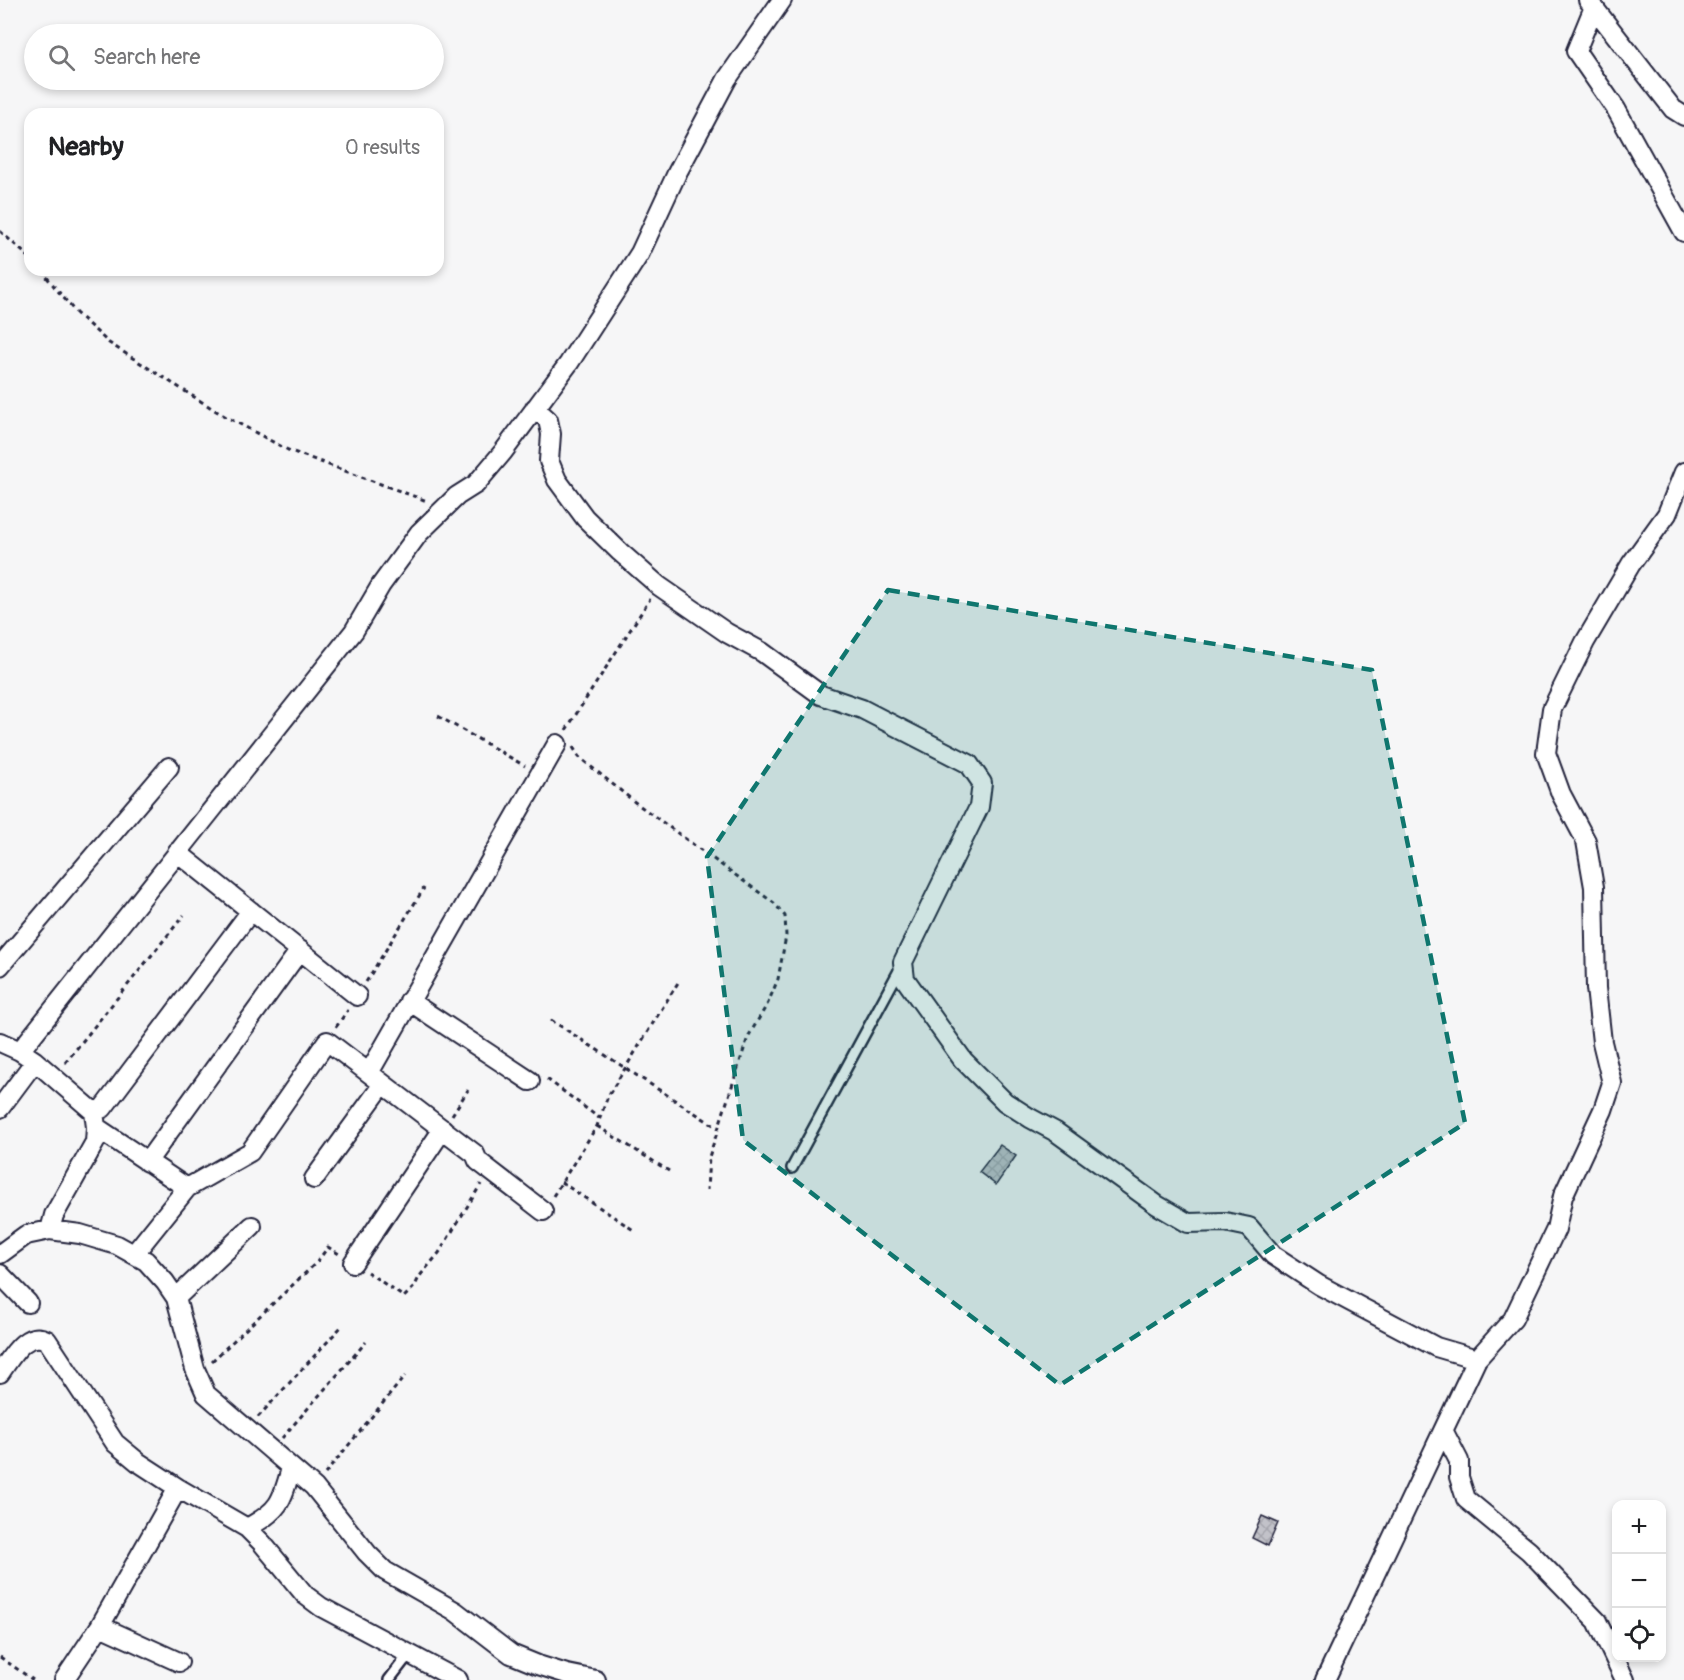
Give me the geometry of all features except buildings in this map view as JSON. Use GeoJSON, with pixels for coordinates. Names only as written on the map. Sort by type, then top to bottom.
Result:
{"type":"FeatureCollection","features":[{"type":"Feature","properties":{"kind":"street"},"geometry":{"type":"LineString","coordinates":[[20,1051],[354,631],[381,585],[419,533],[457,496],[476,484],[503,452],[574,355],[640,253],[701,124],[727,79],[782,0]]}},
{"type":"Feature","properties":{"kind":"street"},"geometry":{"type":"LineString","coordinates":[[1591,4],[1673,109],[1684,116]]}},
{"type":"Feature","properties":{"kind":"street"},"geometry":{"type":"LineString","coordinates":[[1591,4],[1576,51],[1616,109],[1684,232]]}},
{"type":"Feature","properties":{"kind":"street"},"geometry":{"type":"LineString","coordinates":[[535,408],[548,420],[551,434],[549,461],[557,480],[585,518],[659,586],[727,633],[762,652],[821,695],[862,709],[969,764],[982,783],[979,807],[903,962],[905,979],[963,1060],[1005,1102],[1056,1132],[1157,1205],[1188,1223],[1225,1222],[1249,1227],[1273,1255],[1318,1285],[1436,1347],[1477,1359]]}},
{"type":"Feature","properties":{"kind":"street"},"geometry":{"type":"LineString","coordinates":[[1324,1680],[1477,1359],[1513,1318],[1556,1229],[1563,1196],[1603,1110],[1612,1083],[1602,1042],[1596,988],[1594,887],[1586,841],[1561,794],[1546,753],[1552,709],[1586,642],[1631,564],[1668,514],[1684,472]]}},
{"type":"Feature","properties":{"kind":"street"},"geometry":{"type":"LineString","coordinates":[[369,1073],[539,775],[565,738]]}},
{"type":"Feature","properties":{"kind":"street"},"geometry":{"type":"LineString","coordinates":[[0,966],[169,767]]}},
{"type":"Feature","properties":{"kind":"street"},"geometry":{"type":"LineString","coordinates":[[177,852],[357,996]]}},
{"type":"Feature","properties":{"kind":"street"},"geometry":{"type":"LineString","coordinates":[[50,1230],[54,1215],[95,1142],[95,1120],[251,911]]}},
{"type":"Feature","properties":{"kind":"street"},"geometry":{"type":"LineString","coordinates":[[147,1162],[300,950]]}},
{"type":"Feature","properties":{"kind":"street"},"geometry":{"type":"LineString","coordinates":[[409,1001],[530,1081]]}},
{"type":"Feature","properties":{"kind":"street"},"geometry":{"type":"LineString","coordinates":[[134,1254],[187,1188],[250,1152],[327,1041],[475,1154],[478,1161],[543,1211]]}},
{"type":"Feature","properties":{"kind":"street"},"geometry":{"type":"LineString","coordinates":[[0,1042],[35,1061],[54,1076],[95,1120],[147,1162],[187,1188]]}},
{"type":"Feature","properties":{"kind":"street"},"geometry":{"type":"LineString","coordinates":[[0,1108],[35,1061]]}},
{"type":"Feature","properties":{"kind":"street"},"geometry":{"type":"LineString","coordinates":[[314,1179],[383,1084]]}},
{"type":"Feature","properties":{"kind":"street"},"geometry":{"type":"LineString","coordinates":[[353,1263],[443,1130]]}},
{"type":"Feature","properties":{"kind":"street"},"geometry":{"type":"LineString","coordinates":[[176,1298],[252,1226]]}},
{"type":"Feature","properties":{"kind":"street"},"geometry":{"type":"LineString","coordinates":[[0,1254],[26,1235],[50,1230],[80,1234],[117,1245],[146,1261],[176,1298],[197,1375],[206,1394],[314,1488],[367,1553],[385,1571],[455,1611],[511,1654],[557,1671],[596,1680]]}},
{"type":"Feature","properties":{"kind":"street"},"geometry":{"type":"LineString","coordinates":[[0,1274],[28,1303]]}},
{"type":"Feature","properties":{"kind":"street"},"geometry":{"type":"LineString","coordinates":[[0,1372],[27,1340],[37,1337],[47,1340],[115,1443],[138,1462],[178,1488],[247,1528],[305,1595],[321,1606],[458,1680]]}},
{"type":"Feature","properties":{"kind":"street"},"geometry":{"type":"LineString","coordinates":[[1444,1432],[1459,1461],[1459,1477],[1466,1498],[1529,1551],[1597,1621],[1625,1680]]}},
{"type":"Feature","properties":{"kind":"street"},"geometry":{"type":"LineString","coordinates":[[247,1528],[266,1518],[279,1505],[291,1467]]}},
{"type":"Feature","properties":{"kind":"street"},"geometry":{"type":"LineString","coordinates":[[64,1680],[100,1626],[178,1488]]}},
{"type":"Feature","properties":{"kind":"street"},"geometry":{"type":"LineString","coordinates":[[100,1626],[179,1662]]}},
{"type":"Feature","properties":{"kind":"lane"},"geometry":{"type":"LineString","coordinates":[[792,1168],[903,962]]}},
{"type":"Feature","properties":{"kind":"lane"},"geometry":{"type":"LineString","coordinates":[[389,1680],[409,1654]]}},
{"type":"Feature","properties":{"kind":"path"},"geometry":{"type":"LineString","coordinates":[[0,231],[24,253]]}},
{"type":"Feature","properties":{"kind":"path"},"geometry":{"type":"LineString","coordinates":[[46,276],[76,313],[109,343],[220,414],[288,450],[445,508]]}},
{"type":"Feature","properties":{"kind":"path"},"geometry":{"type":"LineString","coordinates":[[659,586],[565,738],[579,757],[636,803],[774,903],[785,916],[786,936],[778,978],[768,1003],[748,1037],[709,1157],[707,1190]]}},
{"type":"Feature","properties":{"kind":"path"},"geometry":{"type":"LineString","coordinates":[[438,716],[539,775]]}},
{"type":"Feature","properties":{"kind":"path"},"geometry":{"type":"LineString","coordinates":[[327,1041],[424,888]]}},
{"type":"Feature","properties":{"kind":"path"},"geometry":{"type":"LineString","coordinates":[[54,1076],[184,915]]}},
{"type":"Feature","properties":{"kind":"path"},"geometry":{"type":"LineString","coordinates":[[543,1211],[597,1126],[608,1096],[679,981]]}},
{"type":"Feature","properties":{"kind":"path"},"geometry":{"type":"LineString","coordinates":[[551,1020],[718,1128]]}},
{"type":"Feature","properties":{"kind":"path"},"geometry":{"type":"LineString","coordinates":[[530,1081],[548,1079],[599,1118]]}},
{"type":"Feature","properties":{"kind":"path"},"geometry":{"type":"LineString","coordinates":[[443,1130],[468,1090]]}},
{"type":"Feature","properties":{"kind":"path"},"geometry":{"type":"LineString","coordinates":[[597,1126],[669,1171]]}},
{"type":"Feature","properties":{"kind":"path"},"geometry":{"type":"LineString","coordinates":[[197,1375],[317,1262],[328,1247],[404,1297],[439,1253],[490,1170]]}},
{"type":"Feature","properties":{"kind":"path"},"geometry":{"type":"LineString","coordinates":[[561,1182],[635,1231]]}},
{"type":"Feature","properties":{"kind":"path"},"geometry":{"type":"LineString","coordinates":[[246,1429],[341,1328]]}},
{"type":"Feature","properties":{"kind":"path"},"geometry":{"type":"LineString","coordinates":[[271,1450],[366,1342]]}},
{"type":"Feature","properties":{"kind":"path"},"geometry":{"type":"LineString","coordinates":[[314,1488],[405,1376]]}},
{"type":"Feature","properties":{"kind":"path"},"geometry":{"type":"LineString","coordinates":[[0,1657],[33,1680]]}},
{"type":"Feature","properties":{"kind":"highlighted area"},"geometry":{"type":"Polygon","coordinates":[[[888,590],[1372,670],[1465,1123],[1060,1385],[743,1140],[707,857],[888,590]]]}}]}
